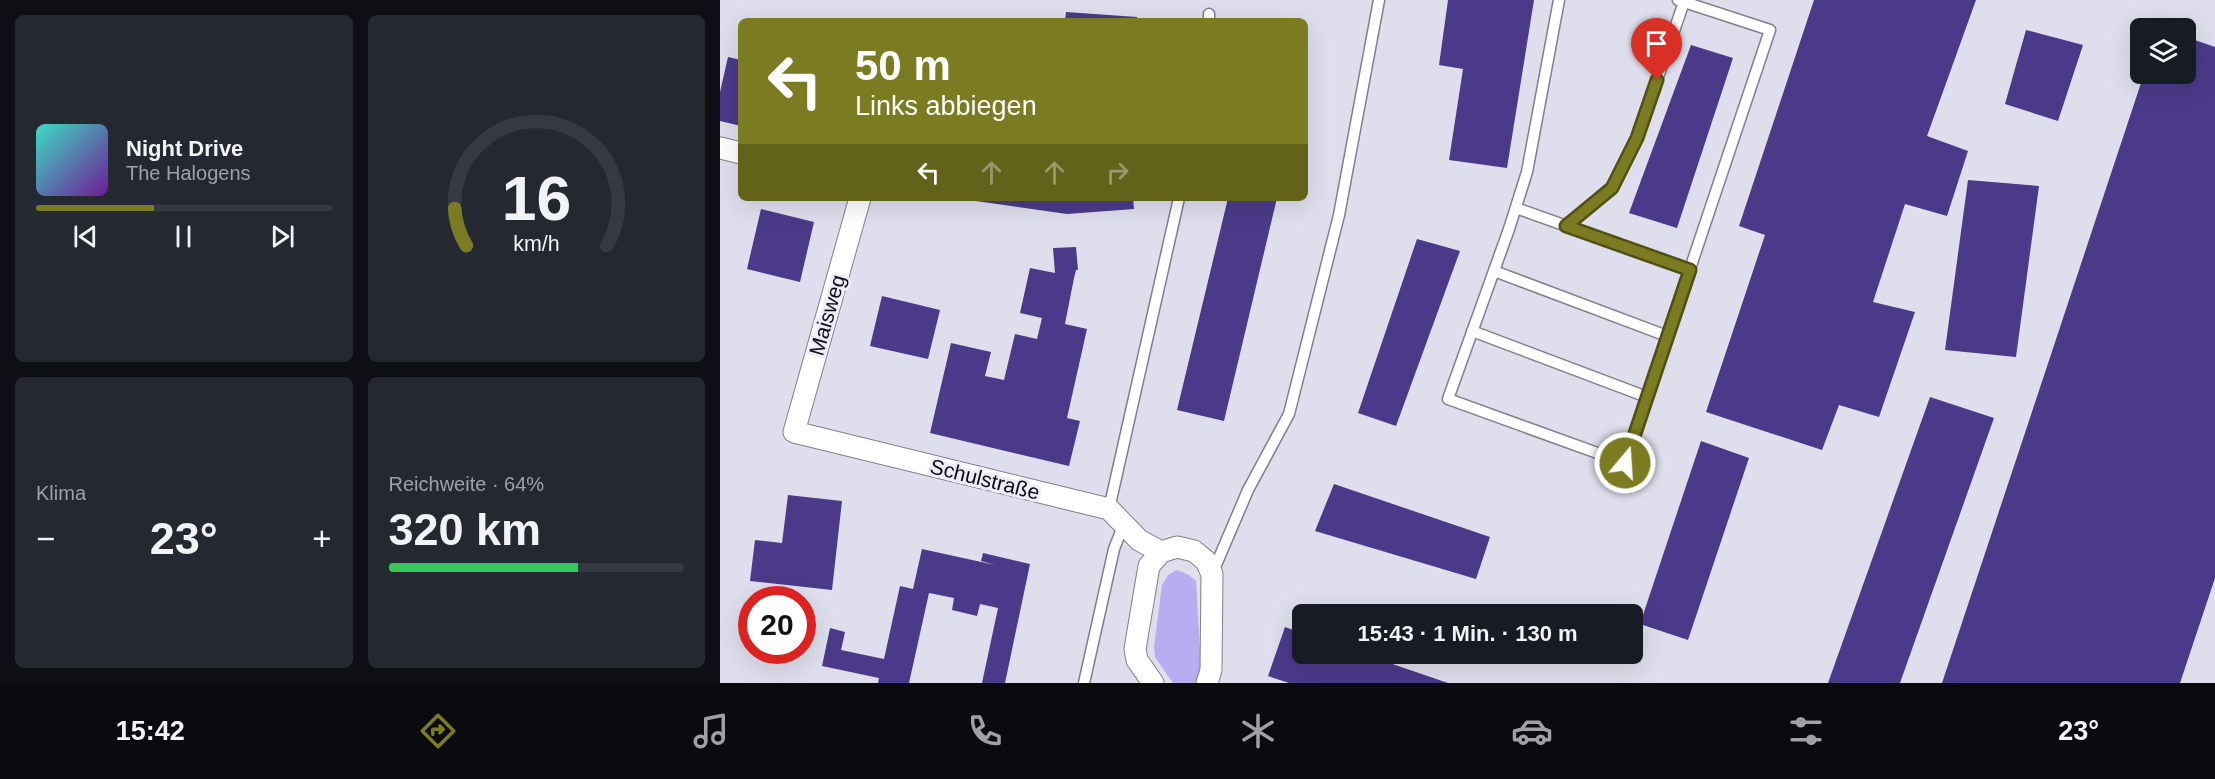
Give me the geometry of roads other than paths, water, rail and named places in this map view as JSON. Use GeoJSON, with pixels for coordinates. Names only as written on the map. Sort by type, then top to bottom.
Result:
{"type":"FeatureCollection","features":[{"type":"Feature","properties":{"kind":"street"},"geometry":{"type":"LineString","coordinates":[[720,148],[738,152]]}},
{"type":"Feature","properties":{"kind":"street","name":"Maisweg"},"geometry":{"type":"LineString","coordinates":[[794,432],[859,201]]}},
{"type":"Feature","properties":{"kind":"street","name":"Schulstraße"},"geometry":{"type":"LineString","coordinates":[[794,432],[1108,509]]}},
{"type":"Feature","properties":{"kind":"street"},"geometry":{"type":"LineString","coordinates":[[1108,509],[1139,540],[1161,552]]}},
{"type":"Feature","properties":{"kind":"street"},"geometry":{"type":"LineString","coordinates":[[1152,683],[1137,660],[1135,649],[1149,566],[1161,552],[1177,547],[1194,551],[1206,561],[1212,574],[1211,670],[1207,683]]}},
{"type":"Feature","properties":{"kind":"lane"},"geometry":{"type":"LineString","coordinates":[[1212,574],[1248,490],[1289,414],[1339,215],[1379,0]]}},
{"type":"Feature","properties":{"kind":"lane"},"geometry":{"type":"LineString","coordinates":[[1558,0],[1527,172],[1448,399],[1625,463],[1770,30],[1681,1],[1637,138],[1612,188],[1566,226]]}},
{"type":"Feature","properties":{"kind":"lane"},"geometry":{"type":"LineString","coordinates":[[1108,509],[1178,201]]}},
{"type":"Feature","properties":{"kind":"lane"},"geometry":{"type":"LineString","coordinates":[[1516,208],[1690,270]]}},
{"type":"Feature","properties":{"kind":"lane"},"geometry":{"type":"LineString","coordinates":[[1494,271],[1667,336]]}},
{"type":"Feature","properties":{"kind":"lane"},"geometry":{"type":"LineString","coordinates":[[1472,331],[1647,397]]}},
{"type":"Feature","properties":{"kind":"lane"},"geometry":{"type":"LineString","coordinates":[[1084,683],[1114,549],[1123,526]]}}]}
